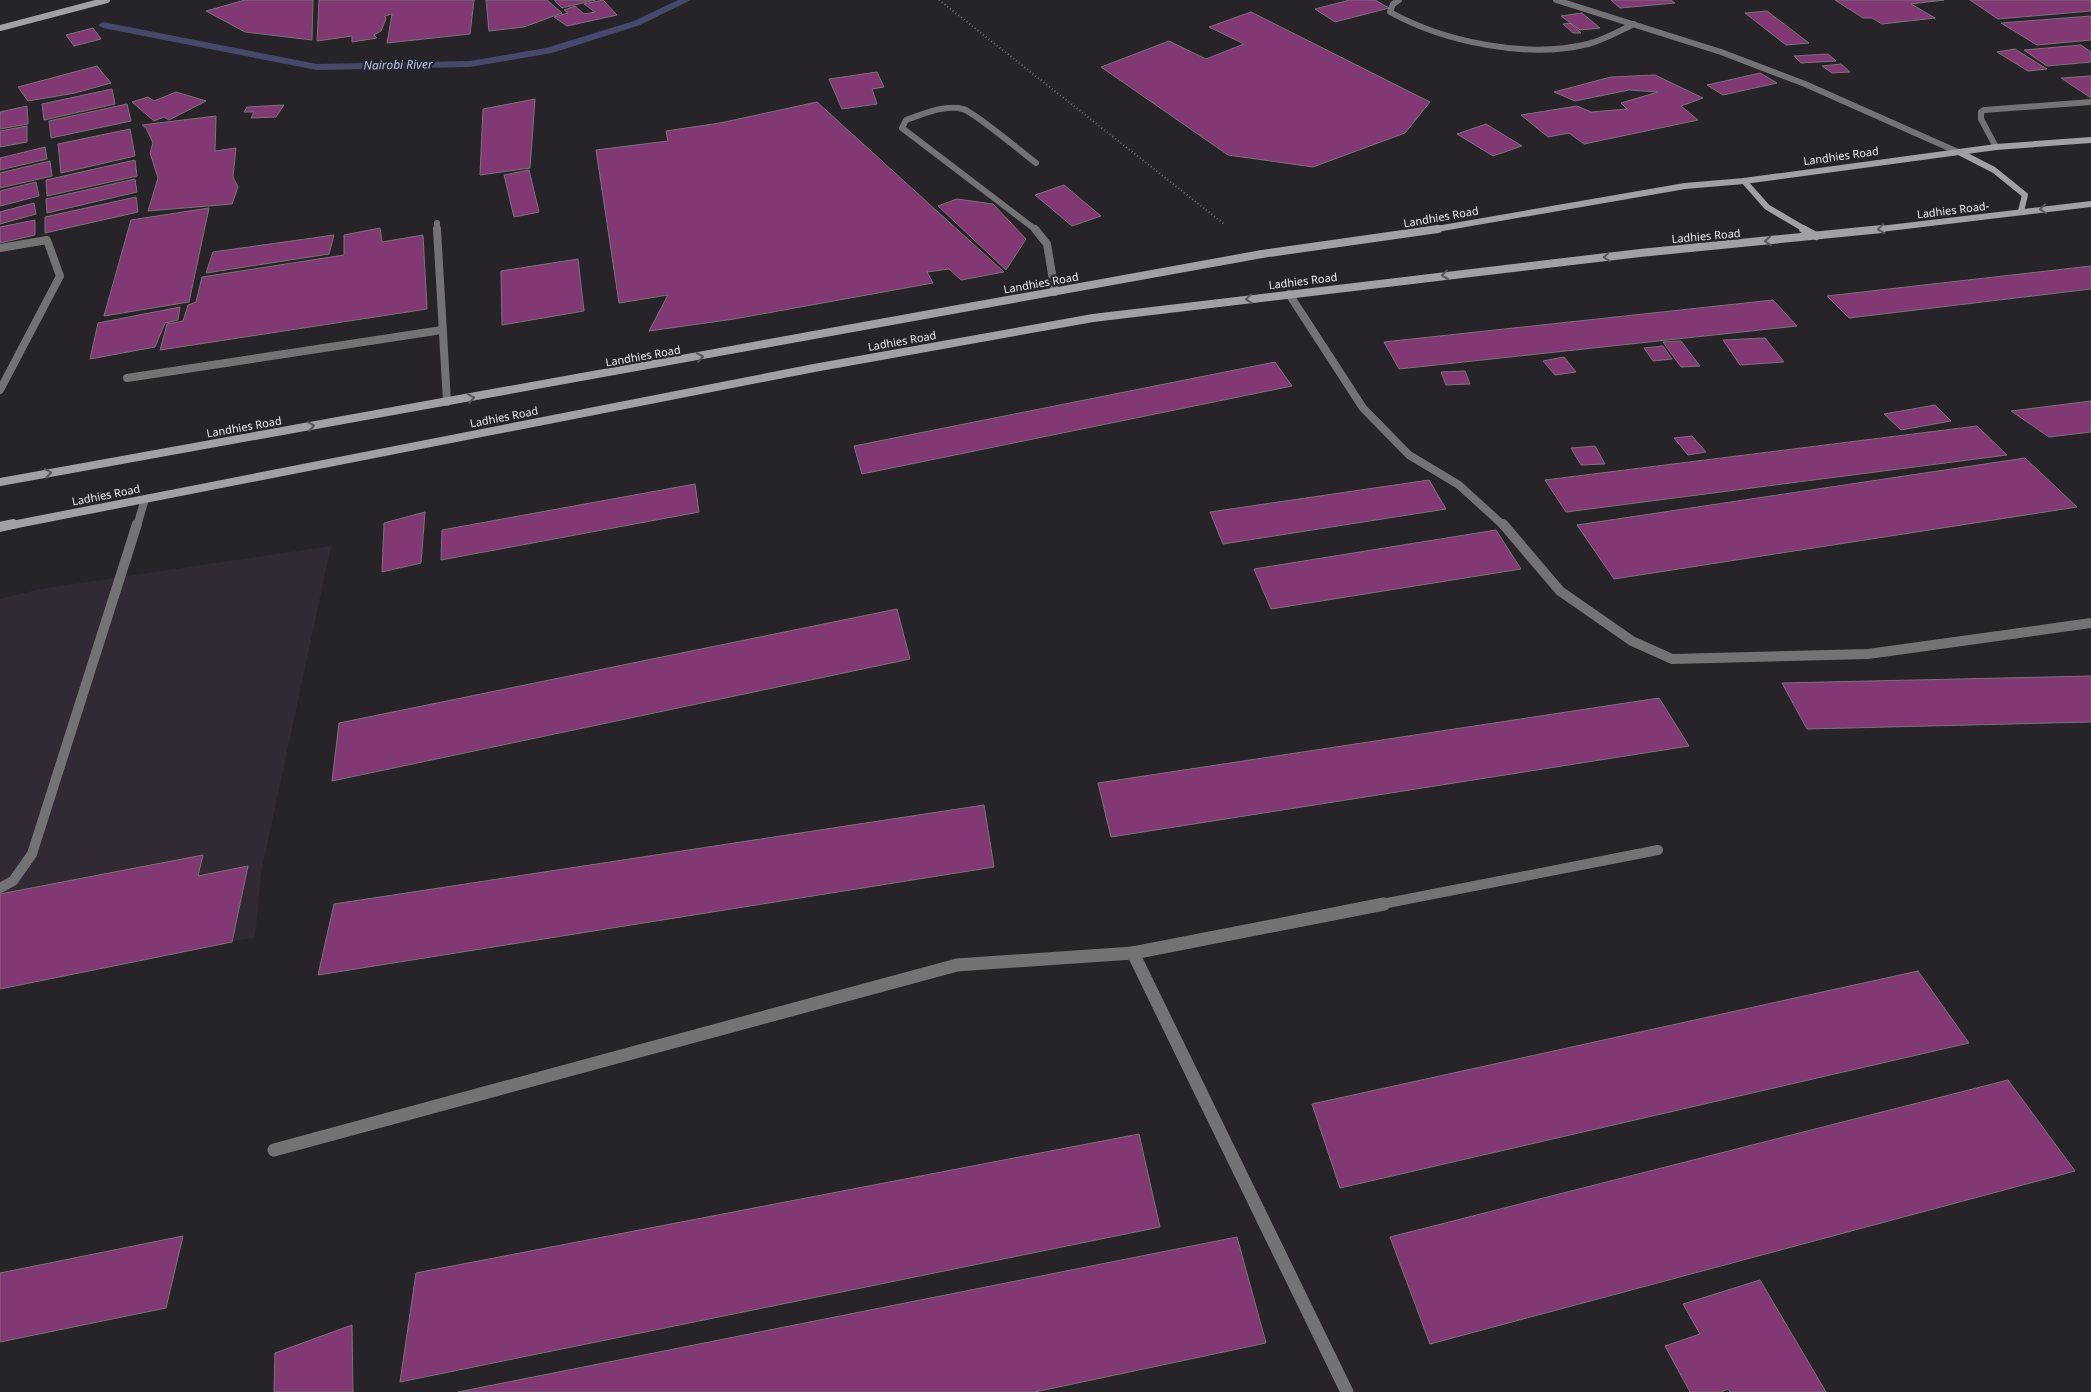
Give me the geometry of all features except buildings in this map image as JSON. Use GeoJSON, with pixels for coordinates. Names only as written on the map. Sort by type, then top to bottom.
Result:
{"type":"FeatureCollection","features":[{"type":"Feature","properties":{"kind":"main road"},"geometry":{"type":"LineString","coordinates":[[0,28],[107,0]]}},
{"type":"Feature","properties":{"kind":"main road","name":"Landhies Road"},"geometry":{"type":"LineString","coordinates":[[0,482],[1262,254],[1387,238],[1685,186],[1744,181],[1996,146],[2091,140]]}},
{"type":"Feature","properties":{"kind":"main road"},"geometry":{"type":"LineString","coordinates":[[1958,152],[1979,160],[2014,184],[2025,195],[2021,211]]}},
{"type":"Feature","properties":{"kind":"main road"},"geometry":{"type":"LineString","coordinates":[[1744,181],[1751,194],[1766,207],[1817,237]]}},
{"type":"Feature","properties":{"kind":"main road","name":"Ladhies Road-"},"geometry":{"type":"LineString","coordinates":[[1817,237],[2091,204]]}},
{"type":"Feature","properties":{"kind":"main road","name":"Ladhies Road"},"geometry":{"type":"LineString","coordinates":[[0,527],[814,368],[1074,322],[1289,294],[1640,253],[1817,237]]}},
{"type":"Feature","properties":{"kind":"street"},"geometry":{"type":"LineString","coordinates":[[1398,0],[1393,4],[1390,12],[1404,22],[1467,41],[1504,47],[1547,50],[1587,44],[1634,24]]}},
{"type":"Feature","properties":{"kind":"street"},"geometry":{"type":"LineString","coordinates":[[1556,0],[1721,52],[1805,84],[1958,152]]}},
{"type":"Feature","properties":{"kind":"street"},"geometry":{"type":"LineString","coordinates":[[1996,146],[1982,119],[1981,112],[1984,110],[2091,102]]}},
{"type":"Feature","properties":{"kind":"street"},"geometry":{"type":"LineString","coordinates":[[1036,163],[965,109],[951,107],[936,110],[906,120],[902,128],[906,133],[1032,225],[1047,244],[1055,292]]}},
{"type":"Feature","properties":{"kind":"street"},"geometry":{"type":"LineString","coordinates":[[436,223],[447,402]]}},
{"type":"Feature","properties":{"kind":"street"},"geometry":{"type":"LineString","coordinates":[[0,248],[47,240],[60,276],[0,390]]}},
{"type":"Feature","properties":{"kind":"street"},"geometry":{"type":"LineString","coordinates":[[1289,294],[1363,408],[1409,455],[1459,485],[1509,530],[1560,591],[1632,641],[1672,658],[1868,654],[2091,624]]}},
{"type":"Feature","properties":{"kind":"street"},"geometry":{"type":"LineString","coordinates":[[127,378],[442,330]]}},
{"type":"Feature","properties":{"kind":"street"},"geometry":{"type":"LineString","coordinates":[[0,888],[13,881],[32,854],[145,498]]}},
{"type":"Feature","properties":{"kind":"street"},"geometry":{"type":"LineString","coordinates":[[274,1150],[957,964],[1133,953],[1658,850]]}},
{"type":"Feature","properties":{"kind":"street"},"geometry":{"type":"LineString","coordinates":[[1133,953],[1347,1392]]}},
{"type":"Feature","properties":{"kind":"path"},"geometry":{"type":"LineString","coordinates":[[939,0],[1262,254]]}},
{"type":"Feature","properties":{"kind":"shaded area"},"geometry":{"type":"Polygon","coordinates":[[[331,546],[261,873],[255,938],[0,973],[0,599],[41,589],[331,546]]]}},
{"type":"Feature","properties":{"kind":"waterway","name":"Nairobi River"},"geometry":{"type":"LineString","coordinates":[[103,25],[317,67],[470,64],[548,51],[637,23],[686,0]]}}]}
